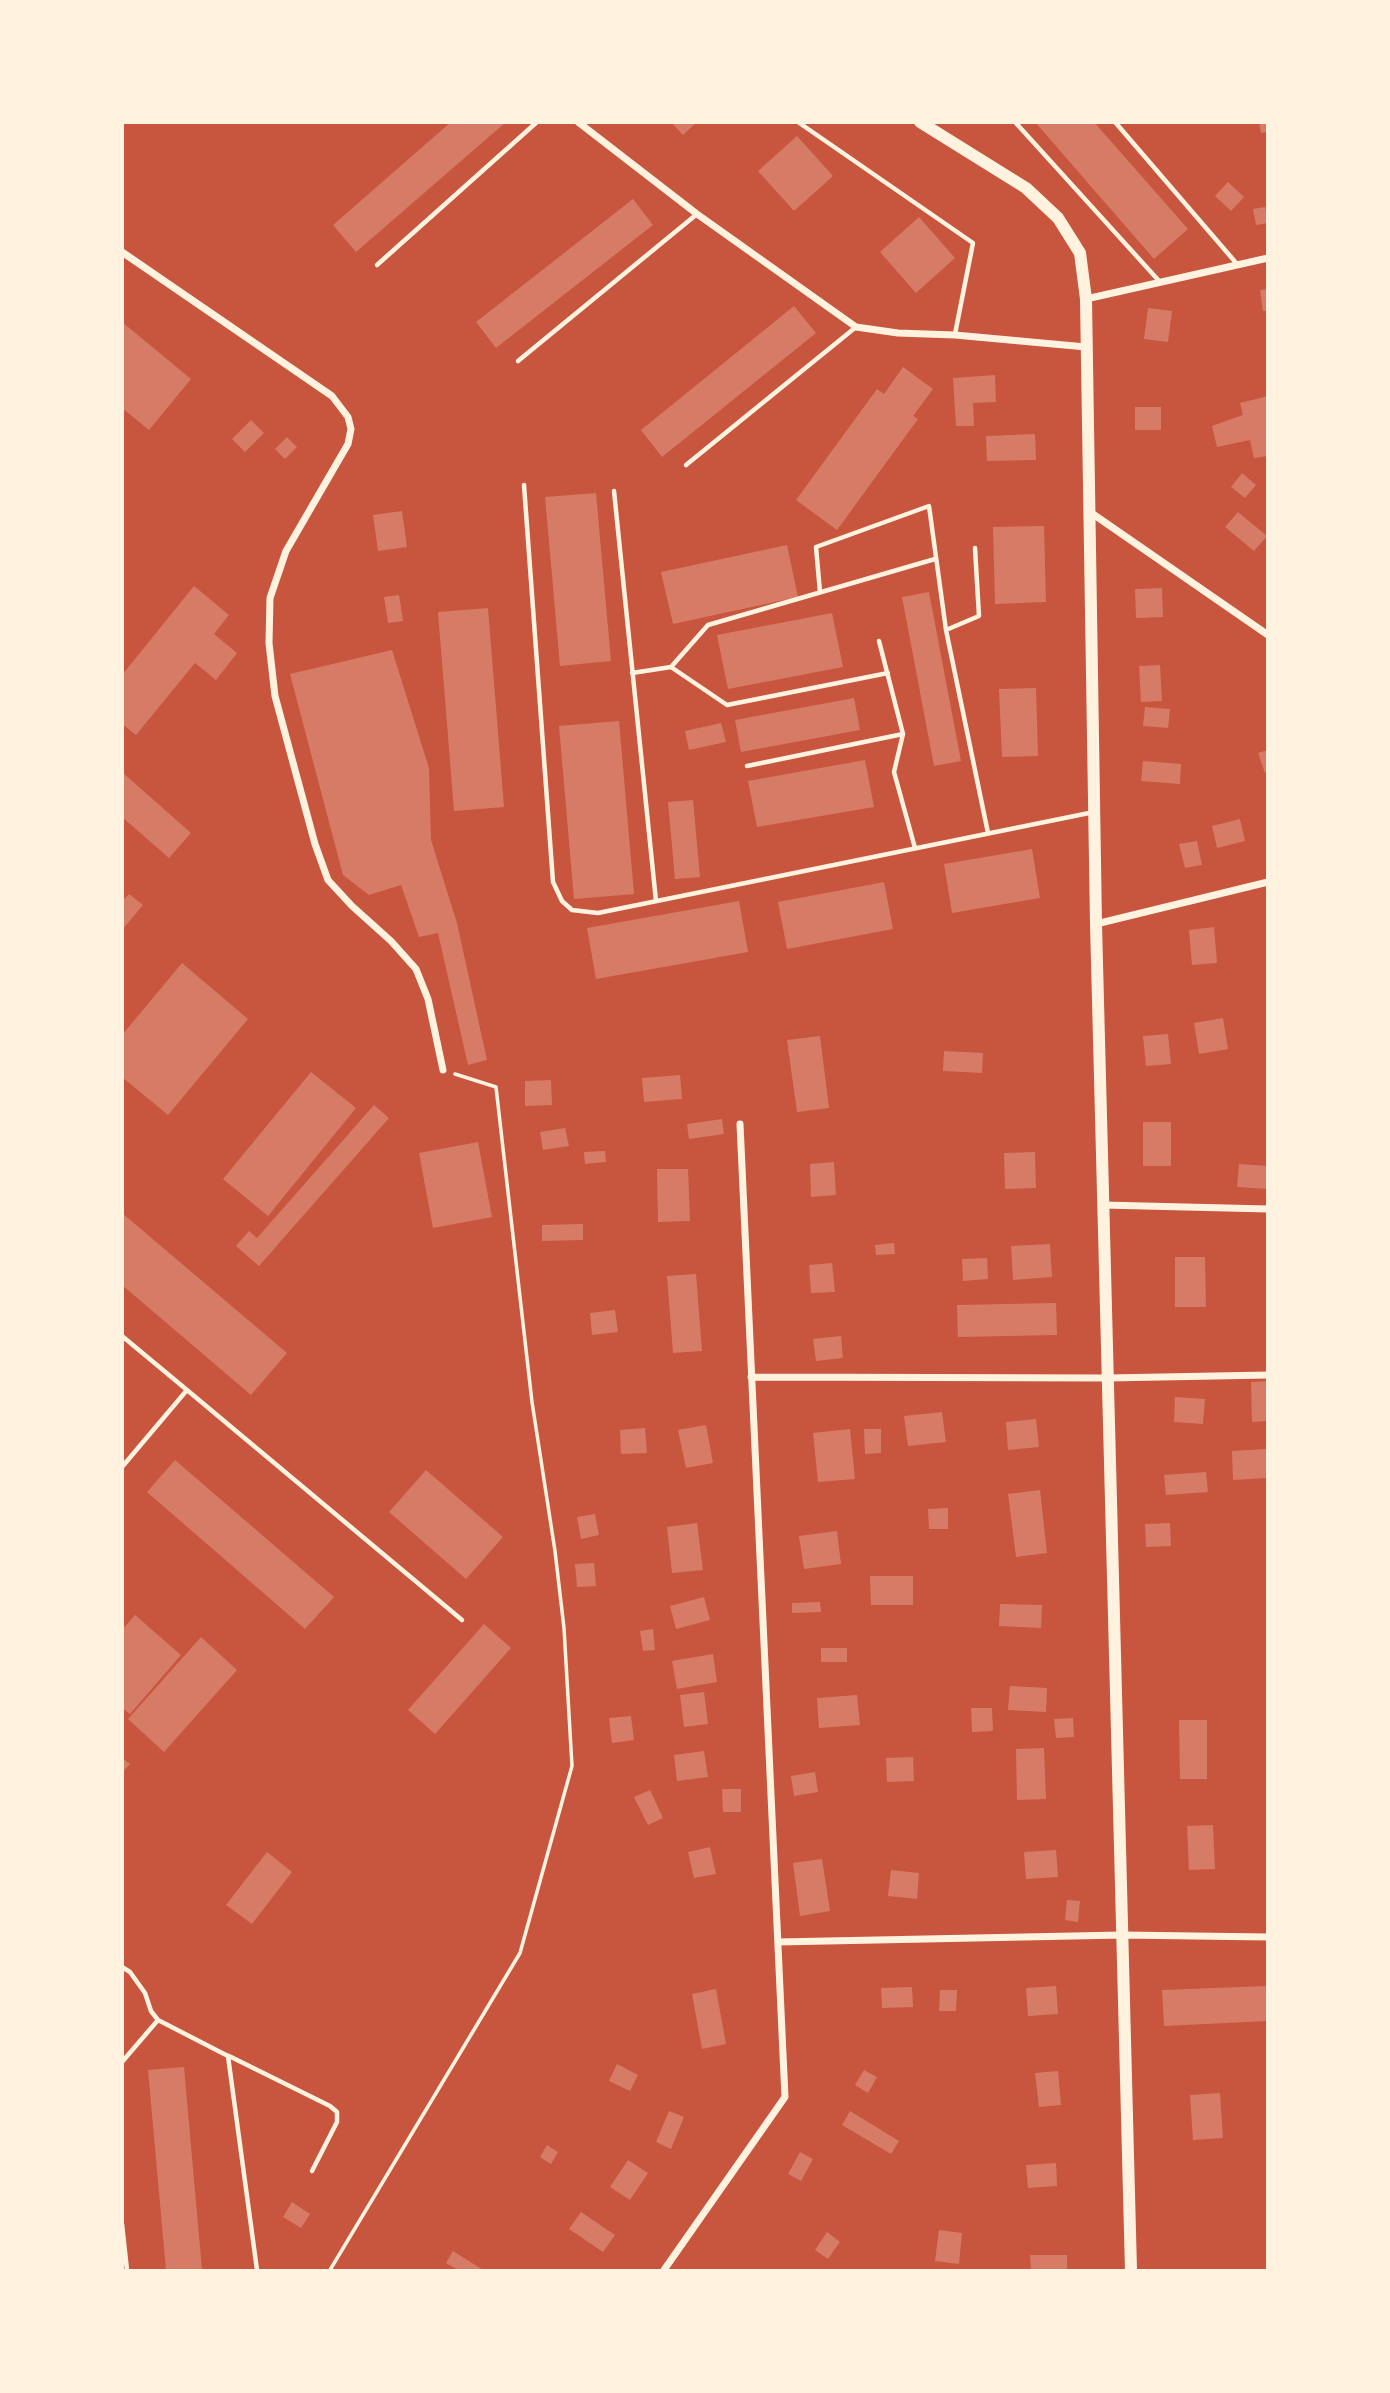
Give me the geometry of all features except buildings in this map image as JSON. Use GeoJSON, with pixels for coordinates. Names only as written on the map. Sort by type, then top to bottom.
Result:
{"type":"FeatureCollection","features":[{"type":"Feature","properties":{"kind":"street"},"geometry":{"type":"LineString","coordinates":[[578,122],[697,214],[856,327],[898,333],[955,335],[1086,347]]}},
{"type":"Feature","properties":{"kind":"street"},"geometry":{"type":"LineString","coordinates":[[920,122],[1026,188],[1058,218],[1080,253],[1086,299],[1096,924],[1131,2270]]}},
{"type":"Feature","properties":{"kind":"street"},"geometry":{"type":"LineString","coordinates":[[122,252],[332,397],[348,417],[351,429],[348,444],[286,551],[270,598],[270,643],[275,696],[315,844],[328,880],[416,969],[428,999],[443,1070]]}},
{"type":"Feature","properties":{"kind":"street"},"geometry":{"type":"LineString","coordinates":[[1086,299],[1268,258]]}},
{"type":"Feature","properties":{"kind":"street"},"geometry":{"type":"LineString","coordinates":[[1089,512],[1268,635]]}},
{"type":"Feature","properties":{"kind":"street"},"geometry":{"type":"LineString","coordinates":[[1096,924],[1268,882]]}},
{"type":"Feature","properties":{"kind":"street"},"geometry":{"type":"LineString","coordinates":[[664,2270],[785,2097],[740,1124]]}},
{"type":"Feature","properties":{"kind":"street"},"geometry":{"type":"LineString","coordinates":[[1103,1205],[1268,1209]]}},
{"type":"Feature","properties":{"kind":"street"},"geometry":{"type":"LineString","coordinates":[[751,1377],[1108,1378],[1268,1375]]}},
{"type":"Feature","properties":{"kind":"street"},"geometry":{"type":"LineString","coordinates":[[778,1942],[1122,1935],[1268,1937]]}},
{"type":"Feature","properties":{"kind":"lane"},"geometry":{"type":"LineString","coordinates":[[377,265],[537,122]]}},
{"type":"Feature","properties":{"kind":"lane"},"geometry":{"type":"LineString","coordinates":[[798,122],[972,243],[955,335]]}},
{"type":"Feature","properties":{"kind":"lane"},"geometry":{"type":"LineString","coordinates":[[1015,122],[1160,283]]}},
{"type":"Feature","properties":{"kind":"lane"},"geometry":{"type":"LineString","coordinates":[[1115,122],[1238,265]]}},
{"type":"Feature","properties":{"kind":"lane"},"geometry":{"type":"LineString","coordinates":[[518,361],[697,214]]}},
{"type":"Feature","properties":{"kind":"lane"},"geometry":{"type":"LineString","coordinates":[[686,465],[856,327]]}},
{"type":"Feature","properties":{"kind":"lane"},"geometry":{"type":"LineString","coordinates":[[524,485],[553,882],[562,901],[572,910],[598,913],[1094,812]]}},
{"type":"Feature","properties":{"kind":"lane"},"geometry":{"type":"LineString","coordinates":[[614,491],[656,901]]}},
{"type":"Feature","properties":{"kind":"lane"},"geometry":{"type":"LineString","coordinates":[[820,592],[816,547],[929,506],[934,559],[946,630],[988,833]]}},
{"type":"Feature","properties":{"kind":"lane"},"geometry":{"type":"LineString","coordinates":[[946,630],[979,616],[975,548]]}},
{"type":"Feature","properties":{"kind":"lane"},"geometry":{"type":"LineString","coordinates":[[632,673],[671,667],[708,625],[934,559]]}},
{"type":"Feature","properties":{"kind":"lane"},"geometry":{"type":"LineString","coordinates":[[879,641],[903,734],[894,772],[915,848]]}},
{"type":"Feature","properties":{"kind":"lane"},"geometry":{"type":"LineString","coordinates":[[671,667],[727,705],[888,673]]}},
{"type":"Feature","properties":{"kind":"lane"},"geometry":{"type":"LineString","coordinates":[[747,766],[903,734]]}},
{"type":"Feature","properties":{"kind":"lane"},"geometry":{"type":"LineString","coordinates":[[122,1336],[462,1620]]}},
{"type":"Feature","properties":{"kind":"lane"},"geometry":{"type":"LineString","coordinates":[[122,1467],[187,1390]]}},
{"type":"Feature","properties":{"kind":"lane"},"geometry":{"type":"LineString","coordinates":[[122,1967],[131,1972],[158,2020],[330,2106],[337,2112],[337,2122],[312,2171]]}},
{"type":"Feature","properties":{"kind":"lane"},"geometry":{"type":"LineString","coordinates":[[122,2062],[158,2020]]}},
{"type":"Feature","properties":{"kind":"lane"},"geometry":{"type":"LineString","coordinates":[[228,2056],[257,2270]]}},
{"type":"Feature","properties":{"kind":"lane"},"geometry":{"type":"LineString","coordinates":[[122,2224],[127,2270]]}},
{"type":"Feature","properties":{"kind":"path"},"geometry":{"type":"LineString","coordinates":[[331,2270],[520,1953],[572,1766],[564,1628],[529,1375],[496,1087],[443,1070]]}}]}
